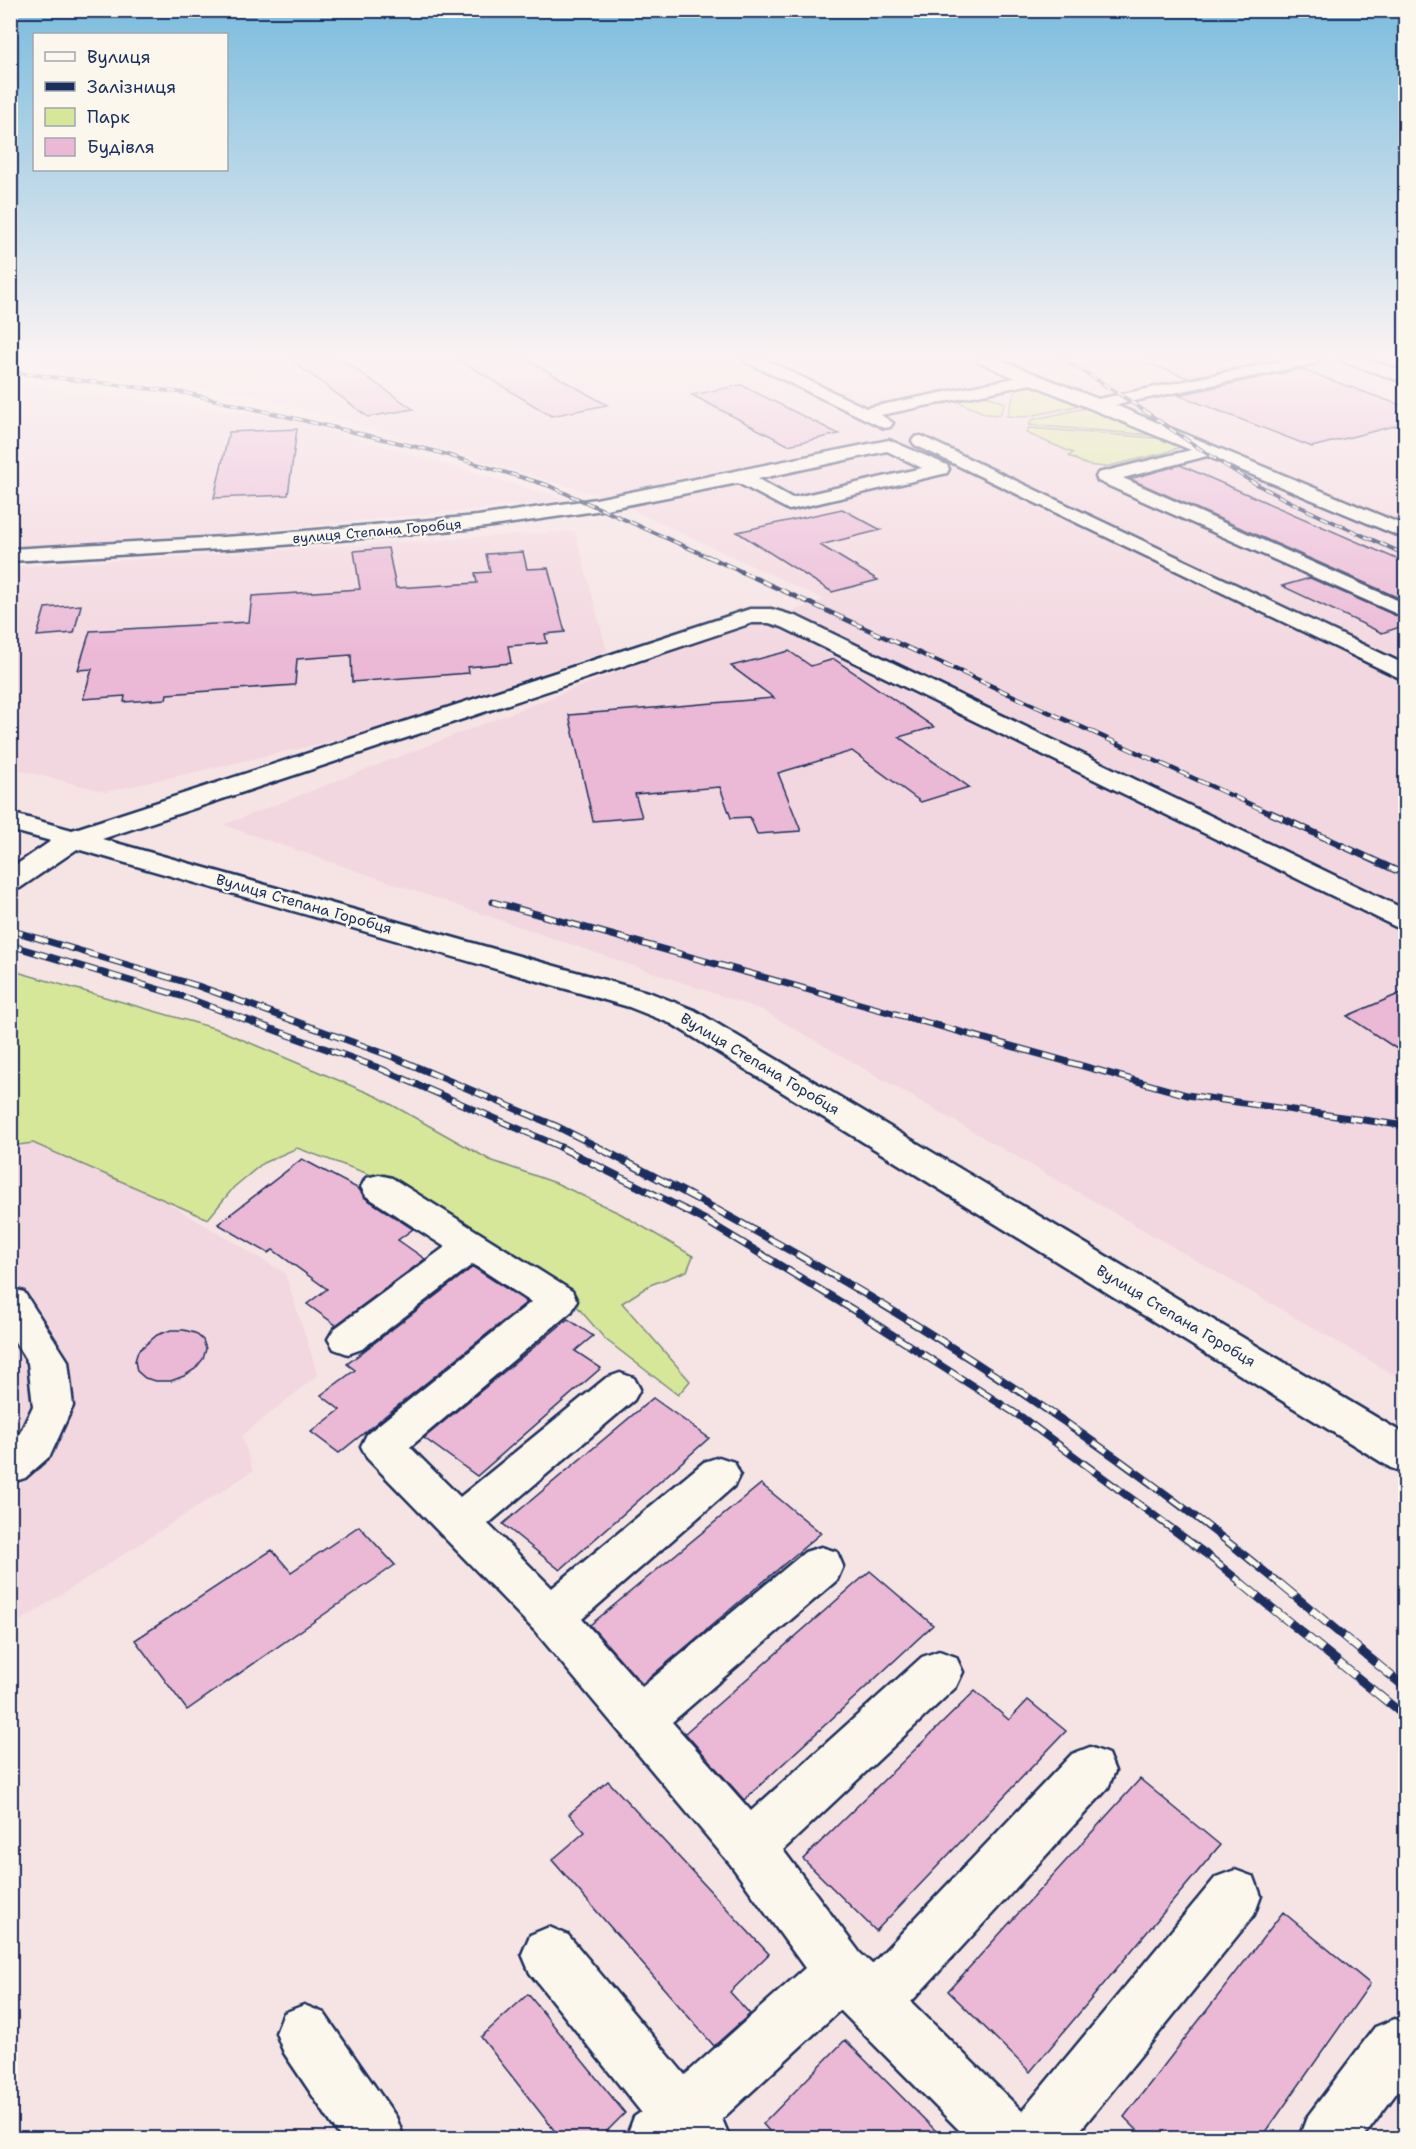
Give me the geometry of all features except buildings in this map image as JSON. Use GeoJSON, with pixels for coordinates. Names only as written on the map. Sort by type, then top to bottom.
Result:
{"type":"FeatureCollection","features":[{"type":"Feature","properties":{"kind":"street","name":"вулиця Степана Горобця"},"geometry":{"type":"LineString","coordinates":[[10,555],[395,531],[596,505],[741,477],[811,459]]}},
{"type":"Feature","properties":{"kind":"street"},"geometry":{"type":"LineString","coordinates":[[741,477],[789,504],[940,469],[928,459]]}},
{"type":"Feature","properties":{"kind":"street"},"geometry":{"type":"LineString","coordinates":[[952,459],[1035,494],[1406,674]]}},
{"type":"Feature","properties":{"kind":"street"},"geometry":{"type":"LineString","coordinates":[[1175,459],[1105,477],[1406,612]]}},
{"type":"Feature","properties":{"kind":"street"},"geometry":{"type":"LineString","coordinates":[[1228,459],[1406,533]]}},
{"type":"Feature","properties":{"kind":"street"},"geometry":{"type":"LineString","coordinates":[[10,882],[73,839],[750,616],[771,616],[790,622],[1406,921]]}},
{"type":"Feature","properties":{"kind":"street","name":"Вулиця Степана Горобця"},"geometry":{"type":"LineString","coordinates":[[10,821],[629,996],[683,1017],[1406,1456]]}},
{"type":"Feature","properties":{"kind":"street"},"geometry":{"type":"LineString","coordinates":[[379,1187],[558,1301],[382,1446],[551,1617],[749,1847],[857,1988],[1008,2139]]}},
{"type":"Feature","properties":{"kind":"street"},"geometry":{"type":"LineString","coordinates":[[348,1339],[470,1247]]}},
{"type":"Feature","properties":{"kind":"street"},"geometry":{"type":"LineString","coordinates":[[10,1302],[48,1361],[53,1406],[35,1444],[10,1466]]}},
{"type":"Feature","properties":{"kind":"street"},"geometry":{"type":"LineString","coordinates":[[459,1523],[620,1389]]}},
{"type":"Feature","properties":{"kind":"street"},"geometry":{"type":"LineString","coordinates":[[551,1617],[719,1474]]}},
{"type":"Feature","properties":{"kind":"street"},"geometry":{"type":"LineString","coordinates":[[639,1720],[821,1566]]}},
{"type":"Feature","properties":{"kind":"street"},"geometry":{"type":"LineString","coordinates":[[749,1847],[939,1672]]}},
{"type":"Feature","properties":{"kind":"street"},"geometry":{"type":"LineString","coordinates":[[549,1954],[680,2131],[857,1988],[1090,1771]]}},
{"type":"Feature","properties":{"kind":"street"},"geometry":{"type":"LineString","coordinates":[[1037,2139],[1234,1896]]}},
{"type":"Feature","properties":{"kind":"street"},"geometry":{"type":"LineString","coordinates":[[304,2032],[375,2139]]}},
{"type":"Feature","properties":{"kind":"street"},"geometry":{"type":"LineString","coordinates":[[1328,2139],[1395,2047]]}},
{"type":"Feature","properties":{"kind":"shaded area"},"geometry":{"type":"Polygon","coordinates":[[[11,459],[428,459],[568,500],[248,532],[11,547],[11,459]]]}},
{"type":"Feature","properties":{"kind":"shaded area"},"geometry":{"type":"Polygon","coordinates":[[[476,459],[1405,459],[1405,1381],[762,1010],[223,825],[663,654],[825,600],[603,496],[476,459]]]}},
{"type":"Feature","properties":{"kind":"shaded area"},"geometry":{"type":"Polygon","coordinates":[[[575,531],[607,651],[373,732],[106,792],[11,768],[10,567],[575,531]]]}},
{"type":"Feature","properties":{"kind":"shaded area"},"geometry":{"type":"Polygon","coordinates":[[[27,1119],[285,1273],[318,1375],[242,1436],[253,1471],[11,1627],[10,1129],[27,1119]]]}},
{"type":"Feature","properties":{"kind":"green space"},"geometry":{"type":"Polygon","coordinates":[[[1076,459],[1138,459],[1105,467],[1087,465],[1076,459]]]}},
{"type":"Feature","properties":{"kind":"green space"},"geometry":{"type":"Polygon","coordinates":[[[10,970],[217,1029],[378,1097],[490,1160],[556,1183],[621,1214],[693,1256],[687,1271],[650,1285],[622,1303],[690,1381],[678,1395],[605,1339],[569,1297],[388,1181],[297,1148],[263,1163],[234,1187],[208,1219],[33,1143],[11,1146],[10,970]]]}},
{"type":"Feature","properties":{"kind":"railway"},"geometry":{"type":"LineString","coordinates":[[462,459],[547,485],[711,558]]}},
{"type":"Feature","properties":{"kind":"railway"},"geometry":{"type":"LineString","coordinates":[[1216,459],[1265,489],[1406,555]]}},
{"type":"Feature","properties":{"kind":"railway"},"geometry":{"type":"LineString","coordinates":[[707,556],[1274,815]]}},
{"type":"Feature","properties":{"kind":"railway"},"geometry":{"type":"LineString","coordinates":[[1271,813],[1406,875]]}},
{"type":"Feature","properties":{"kind":"railway"},"geometry":{"type":"LineString","coordinates":[[493,902],[1187,1095],[1406,1126]]}},
{"type":"Feature","properties":{"kind":"railway"},"geometry":{"type":"LineString","coordinates":[[10,930],[198,986],[391,1056],[556,1126],[602,1149]]}},
{"type":"Feature","properties":{"kind":"railway"},"geometry":{"type":"LineString","coordinates":[[10,945],[184,997],[379,1068],[565,1149]]}},
{"type":"Feature","properties":{"kind":"railway"},"geometry":{"type":"LineString","coordinates":[[562,1148],[703,1219],[860,1314],[1021,1417],[1243,1584]]}},
{"type":"Feature","properties":{"kind":"railway"},"geometry":{"type":"LineString","coordinates":[[599,1148],[778,1243],[952,1347],[1120,1460],[1280,1584]]}},
{"type":"Feature","properties":{"kind":"railway"},"geometry":{"type":"LineString","coordinates":[[1241,1583],[1406,1717]]}},
{"type":"Feature","properties":{"kind":"railway"},"geometry":{"type":"LineString","coordinates":[[1279,1583],[1406,1688]]}}]}
